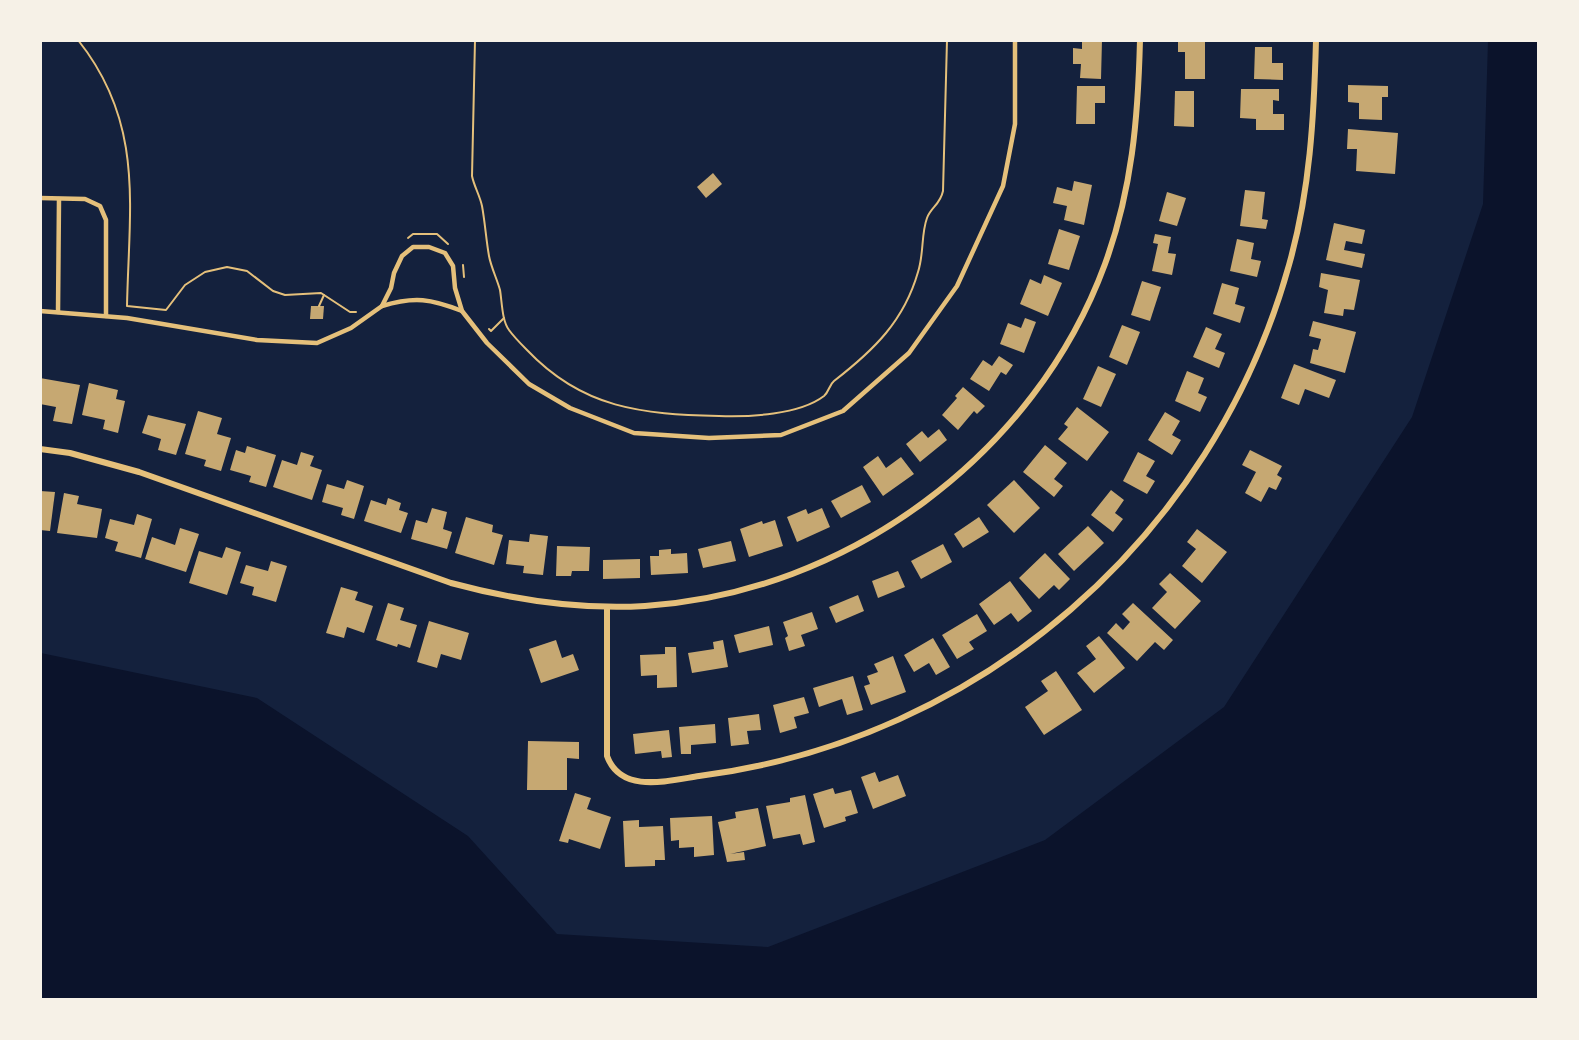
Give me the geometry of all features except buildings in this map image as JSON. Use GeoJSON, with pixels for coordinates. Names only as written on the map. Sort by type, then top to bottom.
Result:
{"type":"FeatureCollection","features":[{"type":"Feature","properties":{"kind":"street"},"geometry":{"type":"LineString","coordinates":[[40,449],[90,458],[139,472],[450,583],[531,602],[607,607],[687,602],[738,591],[807,569],[873,537],[908,515],[957,476],[1002,433],[1047,376],[1088,303],[1105,265],[1121,216],[1136,134],[1140,40]]}},
{"type":"Feature","properties":{"kind":"street"},"geometry":{"type":"LineString","coordinates":[[607,607],[607,756],[610,766],[617,774],[635,782],[729,773],[788,760],[834,746],[879,729],[931,705],[1006,661],[1044,633],[1107,577],[1171,505],[1224,424],[1248,377],[1279,298],[1301,217],[1314,122],[1316,40]]}},
{"type":"Feature","properties":{"kind":"lane"},"geometry":{"type":"LineString","coordinates":[[382,306],[392,288],[394,273],[402,256],[413,247],[429,247],[445,253],[453,266],[455,288],[462,311],[487,343],[529,384],[570,408],[634,433],[709,438],[781,435],[843,411],[909,353],[957,286],[1003,186],[1015,124],[1015,40]]}},
{"type":"Feature","properties":{"kind":"lane"},"geometry":{"type":"LineString","coordinates":[[40,198],[85,199],[100,206],[106,220],[106,316]]}},
{"type":"Feature","properties":{"kind":"lane"},"geometry":{"type":"LineString","coordinates":[[58,312],[59,198]]}},
{"type":"Feature","properties":{"kind":"lane"},"geometry":{"type":"LineString","coordinates":[[40,311],[127,318],[257,340],[317,343],[351,328],[382,306],[405,299],[436,301],[462,311]]}},
{"type":"Feature","properties":{"kind":"path"},"geometry":{"type":"LineString","coordinates":[[78,40],[101,72],[123,125],[128,150],[130,177],[127,306],[166,310],[185,285],[205,272],[227,267],[247,271],[273,291],[285,295],[314,292],[324,295],[350,312],[363,309]]}},
{"type":"Feature","properties":{"kind":"path"},"geometry":{"type":"LineString","coordinates":[[475,40],[472,176],[481,202],[489,258],[499,286],[507,328],[552,372],[571,386],[624,408],[669,414],[748,416],[779,412],[810,403],[826,395],[831,383],[853,367],[885,336],[903,310],[918,274],[928,216],[938,205],[943,191],[947,40]]}},
{"type":"Feature","properties":{"kind":"path"},"geometry":{"type":"LineString","coordinates":[[405,241],[413,234],[436,234],[455,249]]}},
{"type":"Feature","properties":{"kind":"path"},"geometry":{"type":"LineString","coordinates":[[460,259],[465,268],[464,279]]}},
{"type":"Feature","properties":{"kind":"path"},"geometry":{"type":"LineString","coordinates":[[319,306],[324,295]]}},
{"type":"Feature","properties":{"kind":"path"},"geometry":{"type":"LineString","coordinates":[[484,323],[491,331],[505,317]]}},
{"type":"Feature","properties":{"kind":"water"},"geometry":{"type":"Polygon","coordinates":[[[1488,41],[1538,41],[1538,999],[41,999],[41,653],[257,698],[468,836],[557,934],[768,947],[1045,840],[1224,707],[1412,417],[1483,204],[1488,41]]]}}]}
